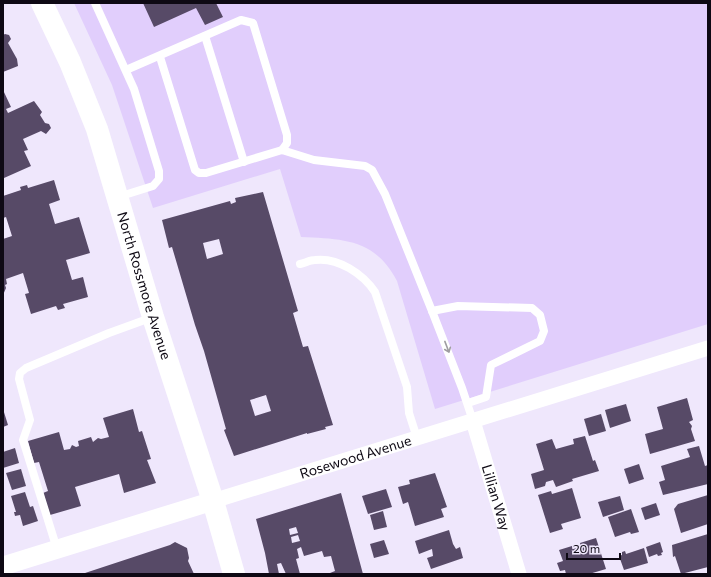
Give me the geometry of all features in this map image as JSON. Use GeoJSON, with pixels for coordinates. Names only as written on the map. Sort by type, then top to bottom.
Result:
{"type":"FeatureCollection","features":[{"type":"Feature","properties":{"kind":"main road","name":"North Rossmore Avenue"},"geometry":{"type":"LineString","coordinates":[[42,3],[85,95],[118,197],[154,317],[214,501],[234,574]]}},
{"type":"Feature","properties":{"kind":"street","name":"Rosewood Avenue"},"geometry":{"type":"LineString","coordinates":[[3,566],[708,348]]}},
{"type":"Feature","properties":{"kind":"street","name":"Lillian Way"},"geometry":{"type":"LineString","coordinates":[[472,421],[519,574]]}},
{"type":"Feature","properties":{"kind":"lane"},"geometry":{"type":"LineString","coordinates":[[95,3],[126,70],[157,163],[159,179],[153,186],[118,197]]}},
{"type":"Feature","properties":{"kind":"lane"},"geometry":{"type":"LineString","coordinates":[[126,70],[160,57],[241,20],[253,23],[287,135],[287,143],[282,150]]}},
{"type":"Feature","properties":{"kind":"lane"},"geometry":{"type":"LineString","coordinates":[[204,36],[244,162]]}},
{"type":"Feature","properties":{"kind":"lane"},"geometry":{"type":"LineString","coordinates":[[160,57],[195,170],[199,173],[206,173],[282,150],[314,160],[365,166],[372,170],[385,194],[432,311],[468,403],[472,421]]}},
{"type":"Feature","properties":{"kind":"lane"},"geometry":{"type":"LineString","coordinates":[[300,264],[315,260],[343,264],[368,281],[375,292],[407,387],[409,413],[417,438]]}},
{"type":"Feature","properties":{"kind":"lane"},"geometry":{"type":"LineString","coordinates":[[432,311],[458,306],[532,308],[540,315],[544,331],[540,341],[491,365],[486,397],[468,403]]}},
{"type":"Feature","properties":{"kind":"lane"},"geometry":{"type":"LineString","coordinates":[[57,549],[23,440],[30,420],[19,379],[20,373],[26,368],[109,333],[154,317]]}},
{"type":"Feature","properties":{"kind":"shaded area"},"geometry":{"type":"Polygon","coordinates":[[[74,3],[708,3],[708,324],[435,409],[397,281],[388,267],[379,257],[368,249],[357,244],[331,239],[301,237],[280,169],[153,208],[112,85],[74,3]]]}},
{"type":"Feature","properties":{"kind":"building"},"geometry":{"type":"Polygon","coordinates":[[[143,3],[216,3],[223,17],[205,25],[196,8],[154,27],[143,3]]]}},
{"type":"Feature","properties":{"kind":"building"},"geometry":{"type":"Polygon","coordinates":[[[3,35],[9,35],[11,39],[8,43],[17,59],[18,66],[3,72],[3,35]]]}},
{"type":"Feature","properties":{"kind":"building"},"geometry":{"type":"Polygon","coordinates":[[[3,90],[11,107],[6,109],[8,113],[34,101],[42,112],[40,115],[45,123],[49,124],[51,128],[46,134],[41,131],[23,139],[28,150],[24,151],[31,166],[4,178],[3,90]]]}},
{"type":"Feature","properties":{"kind":"building"},"geometry":{"type":"Polygon","coordinates":[[[54,180],[60,200],[49,204],[55,224],[79,217],[90,253],[66,260],[72,280],[83,277],[88,297],[63,304],[65,308],[58,310],[56,306],[31,314],[25,294],[29,293],[23,273],[6,279],[7,284],[5,285],[6,288],[3,295],[3,239],[12,236],[6,217],[3,218],[3,196],[21,190],[20,187],[27,185],[28,188],[54,180]]]}},
{"type":"Feature","properties":{"kind":"building"},"geometry":{"type":"Polygon","coordinates":[[[263,192],[298,311],[293,313],[303,347],[308,346],[333,425],[325,427],[326,429],[307,433],[234,456],[224,430],[226,429],[204,351],[172,247],[169,248],[162,220],[230,201],[231,204],[236,202],[235,198],[263,192]],[[219,239],[203,243],[207,259],[223,254],[219,239]],[[266,395],[250,400],[255,416],[271,411],[266,395]]]}},
{"type":"Feature","properties":{"kind":"building"},"geometry":{"type":"Polygon","coordinates":[[[687,398],[693,420],[689,422],[692,426],[691,429],[695,441],[650,454],[645,434],[663,429],[657,407],[687,398]]]}},
{"type":"Feature","properties":{"kind":"building"},"geometry":{"type":"Polygon","coordinates":[[[626,404],[631,421],[610,428],[605,410],[626,404]]]}},
{"type":"Feature","properties":{"kind":"building"},"geometry":{"type":"Polygon","coordinates":[[[3,409],[8,425],[3,427],[3,409]]]}},
{"type":"Feature","properties":{"kind":"building"},"geometry":{"type":"Polygon","coordinates":[[[133,409],[139,432],[142,431],[151,459],[147,460],[156,483],[124,493],[119,474],[75,487],[81,506],[50,515],[43,493],[48,491],[39,462],[34,463],[28,441],[59,432],[64,450],[70,449],[72,445],[76,447],[79,446],[78,441],[91,437],[93,442],[98,438],[101,439],[109,437],[103,418],[133,409]]]}},
{"type":"Feature","properties":{"kind":"building"},"geometry":{"type":"Polygon","coordinates":[[[601,414],[606,431],[589,436],[584,419],[601,414]]]}},
{"type":"Feature","properties":{"kind":"building"},"geometry":{"type":"Polygon","coordinates":[[[585,436],[593,461],[595,460],[599,471],[572,479],[573,481],[556,487],[553,480],[546,482],[545,486],[535,489],[531,474],[544,470],[536,444],[552,439],[556,449],[574,444],[573,439],[585,436]]]}},
{"type":"Feature","properties":{"kind":"building"},"geometry":{"type":"Polygon","coordinates":[[[699,446],[705,466],[708,465],[708,484],[663,495],[659,482],[665,480],[661,466],[690,457],[687,449],[699,446]]]}},
{"type":"Feature","properties":{"kind":"building"},"geometry":{"type":"Polygon","coordinates":[[[15,448],[19,463],[3,468],[3,452],[15,448]]]}},
{"type":"Feature","properties":{"kind":"building"},"geometry":{"type":"Polygon","coordinates":[[[639,464],[644,479],[629,484],[624,469],[639,464]]]}},
{"type":"Feature","properties":{"kind":"building"},"geometry":{"type":"Polygon","coordinates":[[[21,469],[26,486],[12,490],[6,473],[21,469]]]}},
{"type":"Feature","properties":{"kind":"building"},"geometry":{"type":"Polygon","coordinates":[[[435,473],[447,507],[441,509],[444,517],[415,526],[408,502],[403,504],[398,487],[410,484],[409,480],[435,473]]]}},
{"type":"Feature","properties":{"kind":"building"},"geometry":{"type":"Polygon","coordinates":[[[572,488],[581,518],[561,524],[563,529],[550,533],[538,495],[551,491],[552,494],[572,488]]]}},
{"type":"Feature","properties":{"kind":"building"},"geometry":{"type":"Polygon","coordinates":[[[386,489],[392,507],[368,514],[362,496],[386,489]]]}},
{"type":"Feature","properties":{"kind":"building"},"geometry":{"type":"Polygon","coordinates":[[[25,492],[30,507],[33,506],[38,521],[23,526],[20,515],[15,516],[14,512],[16,512],[11,496],[25,492]]]}},
{"type":"Feature","properties":{"kind":"building"},"geometry":{"type":"Polygon","coordinates":[[[341,493],[363,574],[330,574],[335,571],[331,556],[324,557],[322,551],[304,556],[301,547],[297,549],[299,558],[296,559],[300,574],[286,574],[281,563],[277,564],[279,574],[269,574],[256,519],[341,493]],[[296,527],[289,529],[290,535],[298,533],[296,527]],[[298,535],[291,537],[292,543],[300,541],[298,535]]]}},
{"type":"Feature","properties":{"kind":"building"},"geometry":{"type":"Polygon","coordinates":[[[708,495],[708,524],[681,533],[674,509],[678,504],[708,495]]]}},
{"type":"Feature","properties":{"kind":"building"},"geometry":{"type":"Polygon","coordinates":[[[620,496],[624,510],[603,517],[598,502],[620,496]]]}},
{"type":"Feature","properties":{"kind":"building"},"geometry":{"type":"Polygon","coordinates":[[[656,503],[660,515],[645,520],[641,508],[656,503]]]}},
{"type":"Feature","properties":{"kind":"building"},"geometry":{"type":"Polygon","coordinates":[[[631,509],[639,532],[631,534],[630,532],[615,537],[608,517],[631,509]]]}},
{"type":"Feature","properties":{"kind":"building"},"geometry":{"type":"Polygon","coordinates":[[[383,511],[387,527],[374,530],[370,515],[383,511]]]}},
{"type":"Feature","properties":{"kind":"building"},"geometry":{"type":"Polygon","coordinates":[[[449,530],[453,544],[456,549],[460,547],[463,558],[431,569],[427,558],[433,556],[432,549],[419,554],[415,541],[449,530]]]}},
{"type":"Feature","properties":{"kind":"building"},"geometry":{"type":"Polygon","coordinates":[[[708,534],[708,567],[681,574],[675,556],[673,557],[672,545],[708,534]]]}},
{"type":"Feature","properties":{"kind":"building"},"geometry":{"type":"Polygon","coordinates":[[[596,538],[606,569],[589,574],[566,574],[565,570],[560,571],[557,563],[563,561],[559,550],[572,546],[573,549],[581,547],[580,543],[596,538]]]}},
{"type":"Feature","properties":{"kind":"building"},"geometry":{"type":"Polygon","coordinates":[[[384,540],[389,554],[374,558],[370,544],[384,540]]]}},
{"type":"Feature","properties":{"kind":"building"},"geometry":{"type":"Polygon","coordinates":[[[175,542],[187,548],[189,558],[188,561],[194,574],[82,574],[170,545],[175,542]]]}},
{"type":"Feature","properties":{"kind":"building"},"geometry":{"type":"Polygon","coordinates":[[[660,542],[663,552],[661,553],[662,555],[658,556],[657,554],[649,557],[646,547],[660,542]]]}},
{"type":"Feature","properties":{"kind":"building"},"geometry":{"type":"Polygon","coordinates":[[[644,548],[648,563],[624,570],[619,556],[622,555],[622,552],[625,551],[626,554],[644,548]]]}}]}
